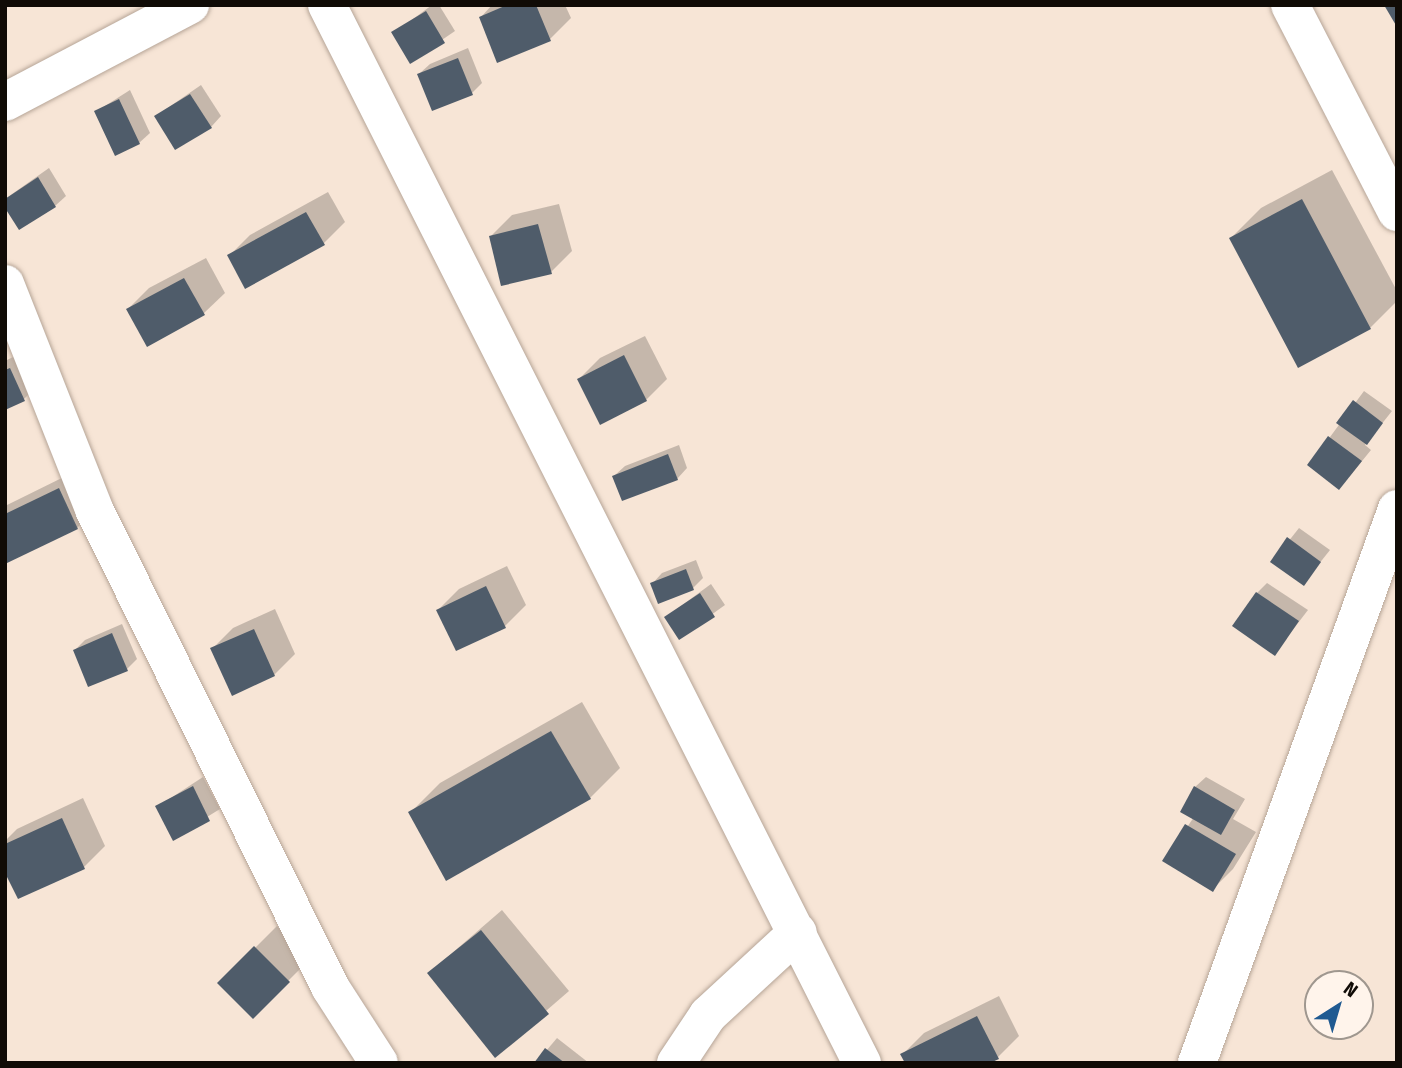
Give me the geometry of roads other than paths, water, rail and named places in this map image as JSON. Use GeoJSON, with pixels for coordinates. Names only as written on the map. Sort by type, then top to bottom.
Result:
{"type":"FeatureCollection","features":[{"type":"Feature","properties":{"kind":"street"},"geometry":{"type":"LineString","coordinates":[[5,102],[190,5]]}},
{"type":"Feature","properties":{"kind":"street"},"geometry":{"type":"LineString","coordinates":[[327,5],[862,1063]]}},
{"type":"Feature","properties":{"kind":"street"},"geometry":{"type":"LineString","coordinates":[[1290,5],[1397,212]]}},
{"type":"Feature","properties":{"kind":"street"},"geometry":{"type":"LineString","coordinates":[[5,284],[94,509],[330,987],[379,1063]]}},
{"type":"Feature","properties":{"kind":"street"},"geometry":{"type":"LineString","coordinates":[[1197,1063],[1397,509]]}},
{"type":"Feature","properties":{"kind":"street"},"geometry":{"type":"LineString","coordinates":[[676,1063],[708,1015],[798,932]]}}]}
